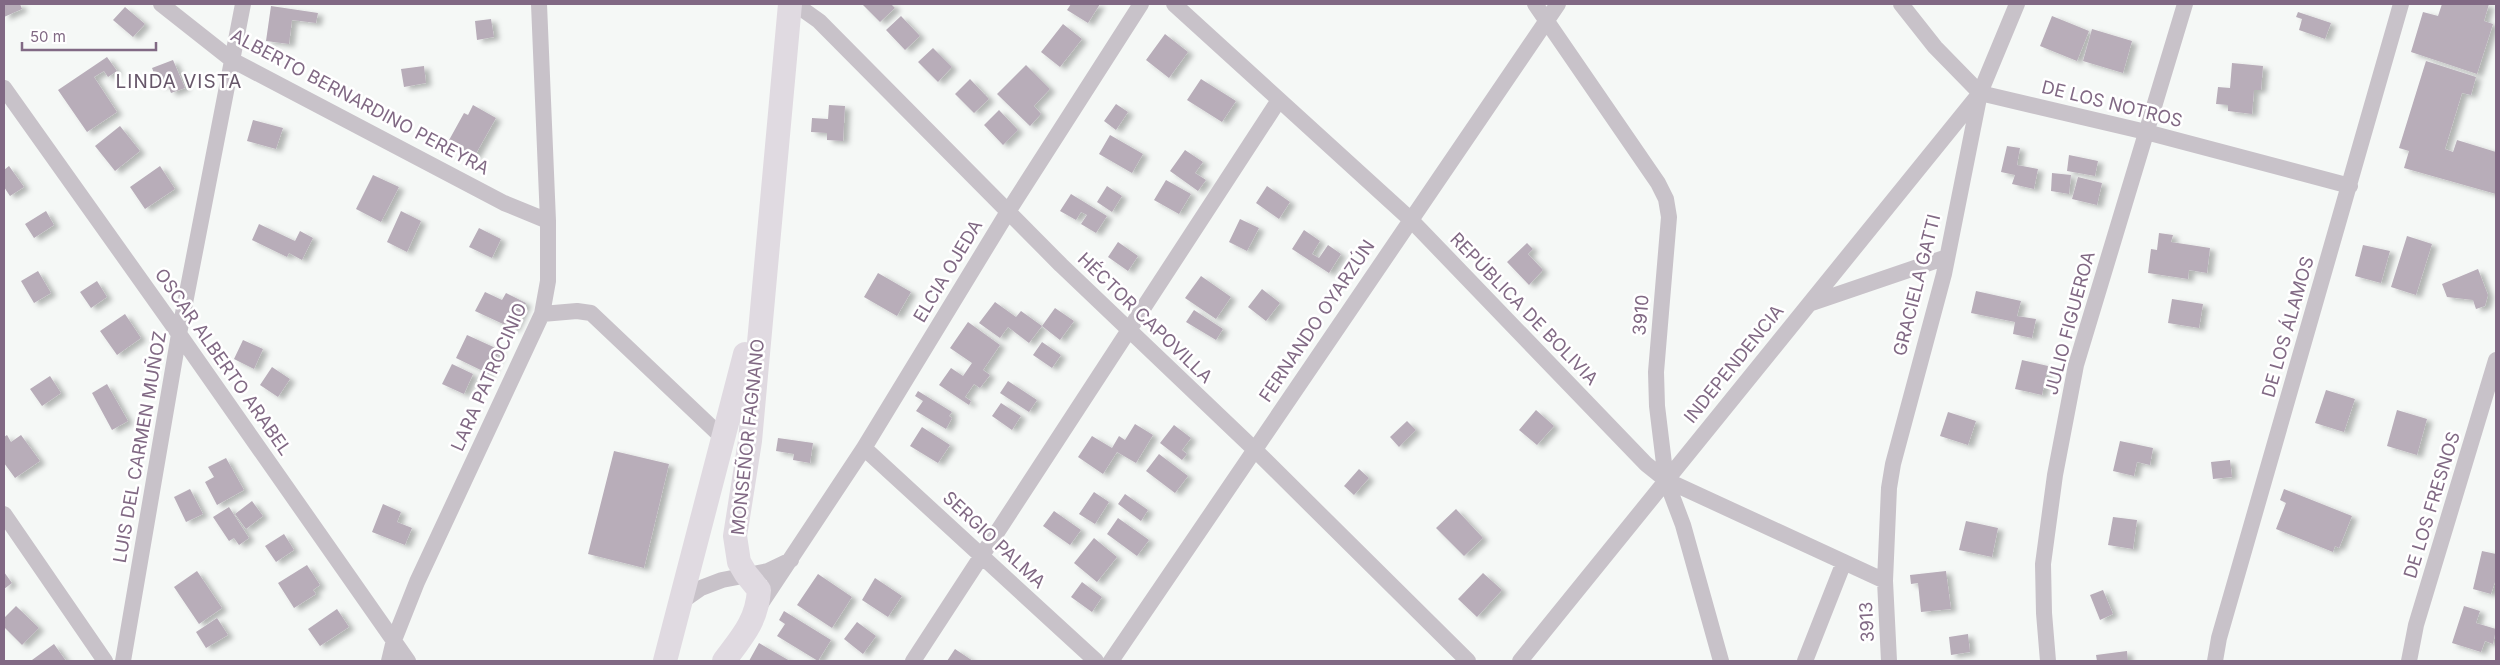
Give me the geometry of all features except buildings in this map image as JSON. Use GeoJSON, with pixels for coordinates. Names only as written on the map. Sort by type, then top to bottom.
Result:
{"type":"FeatureCollection","features":[{"type":"Feature","properties":{"kind":"street","name":"ALBERTO BERNARDINO PEREYRA"},"geometry":{"type":"LineString","coordinates":[[161,4],[232,60],[504,203],[548,221]]}},
{"type":"Feature","properties":{"kind":"street","name":"LUIS DEL CARMEN MUÑOZ"},"geometry":{"type":"LineString","coordinates":[[123,661],[179,334],[243,4]]}},
{"type":"Feature","properties":{"kind":"street","name":"LARA PATROCINIO"},"geometry":{"type":"LineString","coordinates":[[389,661],[394,640],[417,582],[542,314],[548,280],[548,221],[539,4]]}},
{"type":"Feature","properties":{"kind":"street","name":"MONSEÑOR FAGNANO"},"geometry":{"type":"LineString","coordinates":[[758,608],[760,590],[746,574],[738,556],[735,536],[750,441],[790,4]]}},
{"type":"Feature","properties":{"kind":"street","name":"HÉCTOR CAPOVILLA"},"geometry":{"type":"LineString","coordinates":[[795,4],[819,21],[1062,265],[1254,449],[1468,661]]}},
{"type":"Feature","properties":{"kind":"street","name":"ELCIA OJEDA"},"geometry":{"type":"LineString","coordinates":[[758,608],[864,448],[1008,210],[1141,4]]}},
{"type":"Feature","properties":{"kind":"street","name":"REPÚBLICA DE BOLIVIA"},"geometry":{"type":"LineString","coordinates":[[1174,4],[1410,219],[1639,457],[1666,480],[1885,581]]}},
{"type":"Feature","properties":{"kind":"street","name":"3910"},"geometry":{"type":"LineString","coordinates":[[1535,4],[1658,183],[1666,199],[1669,216],[1656,372],[1657,406],[1666,480],[1683,525],[1721,661]]}},
{"type":"Feature","properties":{"kind":"street","name":"FERNANDO OYARZÚN"},"geometry":{"type":"LineString","coordinates":[[1111,661],[1558,4]]}},
{"type":"Feature","properties":{"kind":"street"},"geometry":{"type":"LineString","coordinates":[[1901,4],[1935,47],[1980,93]]}},
{"type":"Feature","properties":{"kind":"street","name":"GRACIELA GATTI"},"geometry":{"type":"LineString","coordinates":[[1885,581],[1889,488],[1893,464],[1947,257],[1980,93],[2017,4]]}},
{"type":"Feature","properties":{"kind":"street","name":"JULIO FIGUEROA"},"geometry":{"type":"LineString","coordinates":[[2048,661],[2044,613],[2044,564],[2054,475],[2076,365],[2185,4]]}},
{"type":"Feature","properties":{"kind":"street","name":"DE LOS ÁLAMOS"},"geometry":{"type":"LineString","coordinates":[[2215,661],[2219,638],[2401,4]]}},
{"type":"Feature","properties":{"kind":"street","name":"OSCAR ALBERTO ARABEL"},"geometry":{"type":"LineString","coordinates":[[4,88],[408,661]]}},
{"type":"Feature","properties":{"kind":"street","name":"DE LOS NOTROS"},"geometry":{"type":"LineString","coordinates":[[1980,93],[2146,132],[2350,186]]}},
{"type":"Feature","properties":{"kind":"street","name":"INDEPENDENCIA"},"geometry":{"type":"LineString","coordinates":[[1520,661],[1980,93]]}},
{"type":"Feature","properties":{"kind":"street"},"geometry":{"type":"LineString","coordinates":[[913,661],[1279,100]]}},
{"type":"Feature","properties":{"kind":"street","name":"MONSEÑOR FAGNANO"},"geometry":{"type":"LineString","coordinates":[[665,661],[724,439],[766,255]]}},
{"type":"Feature","properties":{"kind":"street"},"geometry":{"type":"LineString","coordinates":[[1809,304],[1947,257]]}},
{"type":"Feature","properties":{"kind":"street"},"geometry":{"type":"LineString","coordinates":[[542,314],[577,311],[592,313],[724,439]]}},
{"type":"Feature","properties":{"kind":"street","name":"DE LOS FRESNOS"},"geometry":{"type":"LineString","coordinates":[[2409,661],[2416,625],[2496,360]]}},
{"type":"Feature","properties":{"kind":"street","name":"SERGIO PALMA"},"geometry":{"type":"LineString","coordinates":[[864,448],[1096,661]]}},
{"type":"Feature","properties":{"kind":"street"},"geometry":{"type":"LineString","coordinates":[[4,514],[105,661]]}},
{"type":"Feature","properties":{"kind":"street"},"geometry":{"type":"LineString","coordinates":[[681,602],[701,588],[746,574],[768,571],[791,560]]}},
{"type":"Feature","properties":{"kind":"street"},"geometry":{"type":"LineString","coordinates":[[1805,661],[1844,562]]}},
{"type":"Feature","properties":{"kind":"street","name":"3913"},"geometry":{"type":"LineString","coordinates":[[1885,581],[1889,661]]}},
{"type":"Feature","properties":{"kind":"street"},"geometry":{"type":"LineString","coordinates":[[724,661],[753,621],[758,608]]}},
{"type":"Feature","properties":{"kind":"district","name":"LINDA VISTA"},"geometry":{"type":"Point","coordinates":[179,81]}}]}
